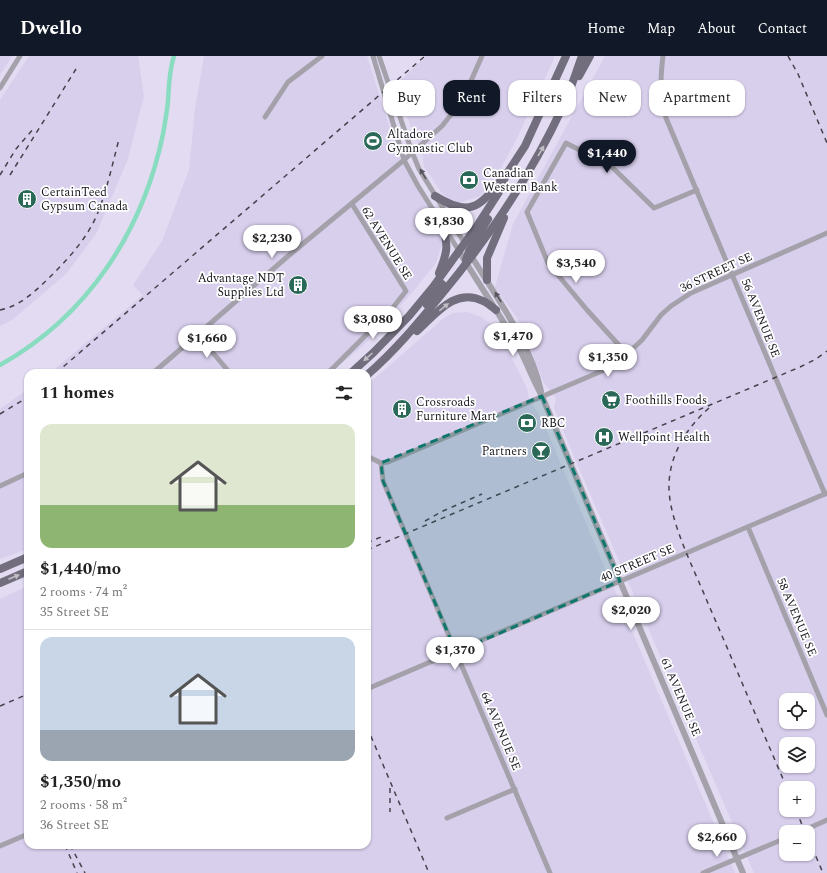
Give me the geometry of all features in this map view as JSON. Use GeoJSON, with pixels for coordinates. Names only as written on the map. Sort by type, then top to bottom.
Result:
{"type":"FeatureCollection","features":[{"type":"Feature","properties":{"kind":"main road"},"geometry":{"type":"LineString","coordinates":[[555,80],[560,56]]}},
{"type":"Feature","properties":{"kind":"main road"},"geometry":{"type":"LineString","coordinates":[[555,80],[566,56]]}},
{"type":"Feature","properties":{"kind":"main road"},"geometry":{"type":"LineString","coordinates":[[573,80],[582,56]]}},
{"type":"Feature","properties":{"kind":"main road"},"geometry":{"type":"LineString","coordinates":[[576,82],[590,56]]}},
{"type":"Feature","properties":{"kind":"main road"},"geometry":{"type":"LineString","coordinates":[[416,326],[419,316],[465,252],[499,192],[506,175],[525,146],[539,116]]}},
{"type":"Feature","properties":{"kind":"main road"},"geometry":{"type":"LineString","coordinates":[[487,280],[487,258],[491,245],[514,197],[558,116]]}},
{"type":"Feature","properties":{"kind":"main road"},"geometry":{"type":"LineString","coordinates":[[435,196],[455,206],[462,208],[472,207],[481,203],[506,175]]}},
{"type":"Feature","properties":{"kind":"main road"},"geometry":{"type":"LineString","coordinates":[[355,369],[374,352],[409,316],[514,197]]}},
{"type":"Feature","properties":{"kind":"main road"},"geometry":{"type":"LineString","coordinates":[[433,287],[444,260],[448,244],[443,224]]}},
{"type":"Feature","properties":{"kind":"main road"},"geometry":{"type":"LineString","coordinates":[[371,371],[403,341],[466,264],[465,252]]}},
{"type":"Feature","properties":{"kind":"main road"},"geometry":{"type":"LineString","coordinates":[[403,341],[452,301],[458,298],[464,296],[473,297],[484,301],[496,310]]}},
{"type":"Feature","properties":{"kind":"main road"},"geometry":{"type":"LineString","coordinates":[[0,569],[24,559]]}},
{"type":"Feature","properties":{"kind":"main road"},"geometry":{"type":"LineString","coordinates":[[0,583],[24,573]]}},
{"type":"Feature","properties":{"kind":"street"},"geometry":{"type":"LineString","coordinates":[[0,88],[20,56]]}},
{"type":"Feature","properties":{"kind":"street"},"geometry":{"type":"LineString","coordinates":[[265,117],[288,82],[322,56]]}},
{"type":"Feature","properties":{"kind":"street","name":"61 AVENUE SE"},"geometry":{"type":"LineString","coordinates":[[373,56],[404,160],[418,186],[443,224],[487,280],[522,340],[539,380],[542,396]]}},
{"type":"Feature","properties":{"kind":"street","name":"61 AVENUE SE"},"geometry":{"type":"LineString","coordinates":[[379,56],[419,169],[465,252]]}},
{"type":"Feature","properties":{"kind":"street"},"geometry":{"type":"LineString","coordinates":[[158,369],[442,126],[458,106],[482,56]]}},
{"type":"Feature","properties":{"kind":"street","name":"56 AVENUE SE"},"geometry":{"type":"LineString","coordinates":[[663,56],[660,79],[661,98],[666,118],[733,274],[774,378],[826,494]]}},
{"type":"Feature","properties":{"kind":"street"},"geometry":{"type":"LineString","coordinates":[[627,354],[587,310],[548,263],[527,212],[566,144],[611,166],[654,208],[697,190]]}},
{"type":"Feature","properties":{"kind":"street","name":"62 AVENUE SE"},"geometry":{"type":"LineString","coordinates":[[332,369],[391,310],[406,291],[352,204]]}},
{"type":"Feature","properties":{"kind":"street","name":"36 STREET SE"},"geometry":{"type":"LineString","coordinates":[[381,463],[388,462],[609,368],[642,340],[660,316],[671,306],[691,293],[827,233]]}},
{"type":"Feature","properties":{"kind":"street","name":"61 AVENUE SE"},"geometry":{"type":"LineString","coordinates":[[466,264],[521,352],[542,396],[743,873]]}},
{"type":"Feature","properties":{"kind":"street"},"geometry":{"type":"LineString","coordinates":[[197,334],[227,369]]}},
{"type":"Feature","properties":{"kind":"street"},"geometry":{"type":"LineString","coordinates":[[371,458],[381,463]]}},
{"type":"Feature","properties":{"kind":"street","name":"64 AVENUE SE"},"geometry":{"type":"LineString","coordinates":[[381,463],[383,481],[550,873]]}},
{"type":"Feature","properties":{"kind":"street"},"geometry":{"type":"LineString","coordinates":[[0,486],[24,475]]}},
{"type":"Feature","properties":{"kind":"street","name":"40 STREET SE"},"geometry":{"type":"LineString","coordinates":[[371,687],[826,494]]}},
{"type":"Feature","properties":{"kind":"street","name":"58 AVENUE SE"},"geometry":{"type":"LineString","coordinates":[[748,527],[827,715]]}},
{"type":"Feature","properties":{"kind":"street"},"geometry":{"type":"LineString","coordinates":[[447,818],[515,790]]}},
{"type":"Feature","properties":{"kind":"street"},"geometry":{"type":"LineString","coordinates":[[815,825],[827,820]]}},
{"type":"Feature","properties":{"kind":"street"},"geometry":{"type":"LineString","coordinates":[[0,846],[24,836]]}},
{"type":"Feature","properties":{"kind":"street"},"geometry":{"type":"LineString","coordinates":[[703,873],[779,841]]}},
{"type":"Feature","properties":{"kind":"highlighted area"},"geometry":{"type":"Polygon","coordinates":[[[542,396],[620,581],[456,652],[383,481],[381,463],[542,396]]]}},
{"type":"Feature","properties":{"kind":"shaded area"},"geometry":{"type":"Polygon","coordinates":[[[0,56],[12,56],[0,75],[0,56]]]}},
{"type":"Feature","properties":{"kind":"shaded area"},"geometry":{"type":"Polygon","coordinates":[[[29,56],[138,56],[144,96],[128,159],[96,234],[66,274],[12,320],[0,326],[0,100],[29,56]]]}},
{"type":"Feature","properties":{"kind":"shaded area"},"geometry":{"type":"Polygon","coordinates":[[[204,56],[367,56],[383,106],[383,116],[386,116],[399,157],[427,204],[443,240],[436,263],[411,294],[364,345],[335,369],[55,369],[143,295],[133,285],[162,241],[189,170],[195,109],[204,56]]]}},
{"type":"Feature","properties":{"kind":"shaded area"},"geometry":{"type":"Polygon","coordinates":[[[426,56],[554,56],[544,80],[508,80],[508,116],[527,116],[497,176],[480,196],[459,203],[444,196],[424,167],[422,151],[414,136],[407,116],[435,116],[435,80],[401,80],[426,56]]]}},
{"type":"Feature","properties":{"kind":"shaded area"},"geometry":{"type":"Polygon","coordinates":[[[605,56],[827,56],[827,873],[754,873],[575,459],[554,408],[556,398],[544,383],[518,319],[495,287],[513,224],[572,116],[576,116],[576,109],[584,94],[584,116],[641,116],[641,80],[592,80],[605,56]]]}},
{"type":"Feature","properties":{"kind":"shaded area"},"geometry":{"type":"Polygon","coordinates":[[[467,312],[481,317],[492,325],[515,364],[527,388],[529,398],[543,422],[735,873],[0,873],[0,599],[24,588],[24,849],[371,849],[371,382],[444,318],[452,313],[467,312]]]}},
{"type":"Feature","properties":{"kind":"shaded area"},"geometry":{"type":"Polygon","coordinates":[[[24,392],[24,550],[0,559],[0,409],[24,392]]]}},
{"type":"Feature","properties":{"kind":"waterway"},"geometry":{"type":"LineString","coordinates":[[0,365],[31,345],[60,322],[85,296],[107,268],[126,237],[154,170],[163,134],[168,105],[170,73],[174,56]]}},
{"type":"Feature","properties":{"kind":"railway"},"geometry":{"type":"LineString","coordinates":[[61,369],[425,56]]}},
{"type":"Feature","properties":{"kind":"railway"},"geometry":{"type":"LineString","coordinates":[[788,56],[798,74],[827,143]]}},
{"type":"Feature","properties":{"kind":"railway"},"geometry":{"type":"LineString","coordinates":[[10,175],[76,69]]}},
{"type":"Feature","properties":{"kind":"railway"},"geometry":{"type":"LineString","coordinates":[[0,175],[16,149],[34,128]]}},
{"type":"Feature","properties":{"kind":"railway"},"geometry":{"type":"LineString","coordinates":[[0,310],[20,302],[37,289],[64,263],[85,237],[91,228],[100,207],[119,139]]}},
{"type":"Feature","properties":{"kind":"railway"},"geometry":{"type":"LineString","coordinates":[[371,548],[800,367],[816,359],[827,351]]}},
{"type":"Feature","properties":{"kind":"railway"},"geometry":{"type":"LineString","coordinates":[[0,414],[24,399]]}},
{"type":"Feature","properties":{"kind":"railway"},"geometry":{"type":"LineString","coordinates":[[709,408],[686,434],[675,455],[669,477],[670,502],[684,546],[784,781]]}},
{"type":"Feature","properties":{"kind":"railway"},"geometry":{"type":"LineString","coordinates":[[425,521],[443,511],[482,494]]}},
{"type":"Feature","properties":{"kind":"railway"},"geometry":{"type":"LineString","coordinates":[[371,541],[381,537]]}},
{"type":"Feature","properties":{"kind":"railway"},"geometry":{"type":"LineString","coordinates":[[0,706],[24,696]]}},
{"type":"Feature","properties":{"kind":"railway"},"geometry":{"type":"LineString","coordinates":[[371,736],[429,873]]}},
{"type":"Feature","properties":{"kind":"railway"},"geometry":{"type":"LineString","coordinates":[[390,788],[390,812]]}},
{"type":"Feature","properties":{"kind":"railway"},"geometry":{"type":"LineString","coordinates":[[799,817],[802,825]]}},
{"type":"Feature","properties":{"kind":"railway"},"geometry":{"type":"LineString","coordinates":[[67,849],[77,873]]}},
{"type":"Feature","properties":{"kind":"railway"},"geometry":{"type":"LineString","coordinates":[[72,849],[85,873]]}},
{"type":"Feature","properties":{"kind":"railway"},"geometry":{"type":"LineString","coordinates":[[815,854],[823,873]]}},
{"type":"Feature","properties":{"kind":"place","name":"Altadore Gymnastic Club"},"geometry":{"type":"Point","coordinates":[373,141]}},
{"type":"Feature","properties":{"kind":"place","name":"Canadian Western Bank"},"geometry":{"type":"Point","coordinates":[469,180]}},
{"type":"Feature","properties":{"kind":"place","name":"CertainTeed Gypsum Canada"},"geometry":{"type":"Point","coordinates":[27,199]}},
{"type":"Feature","properties":{"kind":"place","name":"Advantage NDT Supplies Ltd"},"geometry":{"type":"Point","coordinates":[298,285]}},
{"type":"Feature","properties":{"kind":"place","name":"Foothills Foods"},"geometry":{"type":"Point","coordinates":[611,400]}},
{"type":"Feature","properties":{"kind":"place","name":"Crossroads Furniture Mart"},"geometry":{"type":"Point","coordinates":[402,409]}},
{"type":"Feature","properties":{"kind":"place","name":"RBC"},"geometry":{"type":"Point","coordinates":[527,423]}},
{"type":"Feature","properties":{"kind":"place","name":"Wellpoint Health"},"geometry":{"type":"Point","coordinates":[604,437]}},
{"type":"Feature","properties":{"kind":"place","name":"Partners"},"geometry":{"type":"Point","coordinates":[541,451]}}]}
